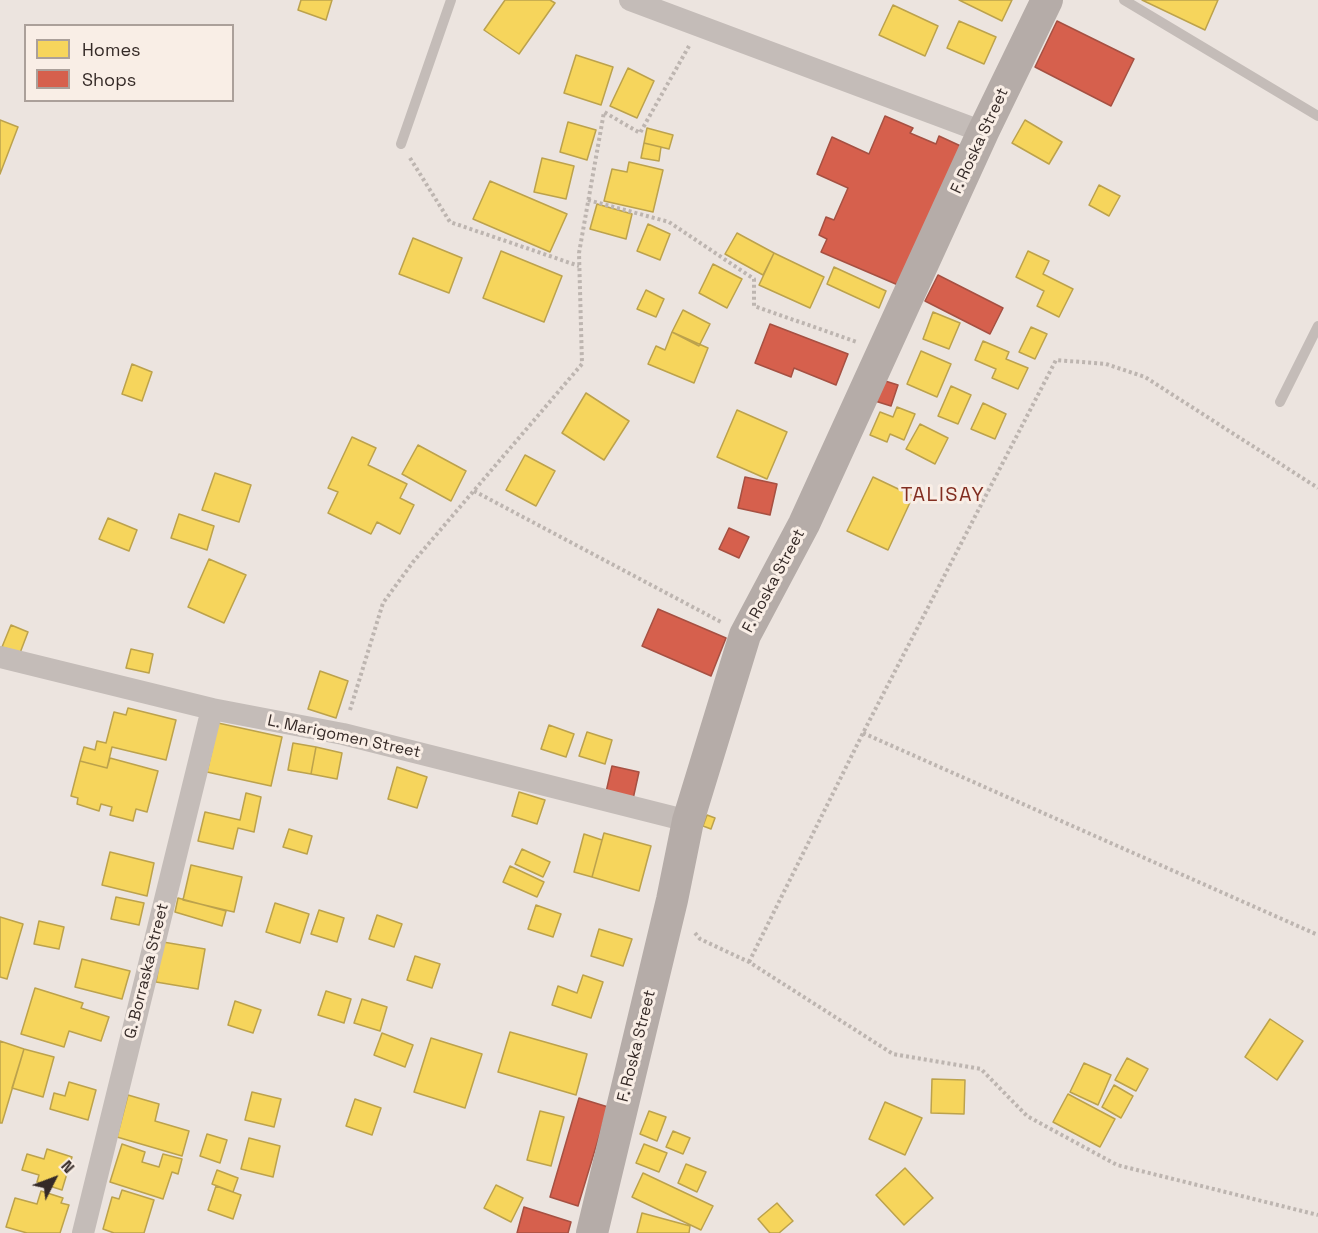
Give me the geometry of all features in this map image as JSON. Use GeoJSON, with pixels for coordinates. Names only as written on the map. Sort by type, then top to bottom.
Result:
{"type":"FeatureCollection","features":[{"type":"Feature","properties":{"kind":"main road","name":"F. Roska Street"},"geometry":{"type":"LineString","coordinates":[[592,1233],[672,900],[688,821],[745,635],[804,524],[983,132],[1047,0]]}},
{"type":"Feature","properties":{"kind":"street"},"geometry":{"type":"LineString","coordinates":[[630,0],[983,132]]}},
{"type":"Feature","properties":{"kind":"street","name":"L. Marigomen Street"},"geometry":{"type":"LineString","coordinates":[[0,657],[212,709],[343,734],[688,821]]}},
{"type":"Feature","properties":{"kind":"street","name":"G. Borraska Street"},"geometry":{"type":"LineString","coordinates":[[82,1233],[212,709]]}},
{"type":"Feature","properties":{"kind":"lane"},"geometry":{"type":"LineString","coordinates":[[401,144],[451,0]]}},
{"type":"Feature","properties":{"kind":"lane"},"geometry":{"type":"LineString","coordinates":[[1124,0],[1318,116]]}},
{"type":"Feature","properties":{"kind":"lane"},"geometry":{"type":"LineString","coordinates":[[1280,402],[1318,326]]}},
{"type":"Feature","properties":{"kind":"path"},"geometry":{"type":"LineString","coordinates":[[343,734],[383,603],[413,561],[582,364],[579,266],[604,112],[640,133],[700,26]]}},
{"type":"Feature","properties":{"kind":"path"},"geometry":{"type":"LineString","coordinates":[[401,144],[450,222],[579,266]]}},
{"type":"Feature","properties":{"kind":"path"},"geometry":{"type":"LineString","coordinates":[[588,200],[669,222],[754,279],[754,306],[883,351]]}},
{"type":"Feature","properties":{"kind":"path"},"geometry":{"type":"LineString","coordinates":[[749,962],[863,733],[1056,360],[1106,364],[1145,377],[1318,489]]}},
{"type":"Feature","properties":{"kind":"path"},"geometry":{"type":"LineString","coordinates":[[474,491],[745,635]]}},
{"type":"Feature","properties":{"kind":"path"},"geometry":{"type":"LineString","coordinates":[[863,733],[1318,935]]}},
{"type":"Feature","properties":{"kind":"path"},"geometry":{"type":"LineString","coordinates":[[672,900],[700,939],[749,962],[893,1054],[981,1070],[1027,1116],[1118,1165],[1318,1215]]}},
{"type":"Feature","properties":{"kind":"building: Homes"},"geometry":{"type":"Polygon","coordinates":[[[301,0],[332,0],[326,20],[298,10],[301,0]]]}},
{"type":"Feature","properties":{"kind":"building: Homes"},"geometry":{"type":"Polygon","coordinates":[[[505,0],[550,0],[555,3],[519,54],[484,30],[505,0]]]}},
{"type":"Feature","properties":{"kind":"building: Homes"},"geometry":{"type":"Polygon","coordinates":[[[959,0],[1012,0],[1002,21],[959,0]]]}},
{"type":"Feature","properties":{"kind":"building: Homes"},"geometry":{"type":"Polygon","coordinates":[[[1142,0],[1218,0],[1205,30],[1142,0]]]}},
{"type":"Feature","properties":{"kind":"building: Homes"},"geometry":{"type":"Polygon","coordinates":[[[893,5],[938,26],[925,56],[879,35],[893,5]]]}},
{"type":"Feature","properties":{"kind":"building: Homes"},"geometry":{"type":"Polygon","coordinates":[[[959,21],[996,37],[984,64],[947,48],[959,21]]]}},
{"type":"Feature","properties":{"kind":"building: Homes"},"geometry":{"type":"Polygon","coordinates":[[[576,55],[613,67],[601,105],[564,93],[576,55]]]}},
{"type":"Feature","properties":{"kind":"building: Homes"},"geometry":{"type":"Polygon","coordinates":[[[628,68],[654,81],[637,118],[610,106],[628,68]]]}},
{"type":"Feature","properties":{"kind":"building: Homes"},"geometry":{"type":"Polygon","coordinates":[[[0,120],[18,127],[0,174],[0,120]]]}},
{"type":"Feature","properties":{"kind":"building: Homes"},"geometry":{"type":"Polygon","coordinates":[[[1025,120],[1062,142],[1049,164],[1012,143],[1025,120]]]}},
{"type":"Feature","properties":{"kind":"building: Homes"},"geometry":{"type":"Polygon","coordinates":[[[568,122],[596,130],[587,160],[560,152],[568,122]]]}},
{"type":"Feature","properties":{"kind":"building: Homes"},"geometry":{"type":"Polygon","coordinates":[[[647,128],[673,135],[669,149],[644,143],[647,128]]]}},
{"type":"Feature","properties":{"kind":"building: Homes"},"geometry":{"type":"Polygon","coordinates":[[[644,143],[661,147],[659,161],[641,158],[644,143]]]}},
{"type":"Feature","properties":{"kind":"building: Homes"},"geometry":{"type":"Polygon","coordinates":[[[542,158],[574,166],[566,199],[534,192],[542,158]]]}},
{"type":"Feature","properties":{"kind":"building: Homes"},"geometry":{"type":"Polygon","coordinates":[[[629,162],[663,170],[653,212],[604,201],[612,169],[627,172],[629,162]]]}},
{"type":"Feature","properties":{"kind":"building: Homes"},"geometry":{"type":"Polygon","coordinates":[[[490,181],[567,214],[550,252],[473,219],[490,181]]]}},
{"type":"Feature","properties":{"kind":"building: Homes"},"geometry":{"type":"Polygon","coordinates":[[[1099,185],[1120,196],[1109,216],[1089,205],[1099,185]]]}},
{"type":"Feature","properties":{"kind":"building: Homes"},"geometry":{"type":"Polygon","coordinates":[[[597,204],[632,214],[626,239],[590,229],[597,204]]]}},
{"type":"Feature","properties":{"kind":"building: Homes"},"geometry":{"type":"Polygon","coordinates":[[[648,224],[670,234],[660,260],[637,251],[648,224]]]}},
{"type":"Feature","properties":{"kind":"building: Homes"},"geometry":{"type":"Polygon","coordinates":[[[737,233],[774,253],[763,275],[725,254],[737,233]]]}},
{"type":"Feature","properties":{"kind":"building: Homes"},"geometry":{"type":"Polygon","coordinates":[[[413,238],[462,258],[449,293],[399,274],[413,238]]]}},
{"type":"Feature","properties":{"kind":"building: Homes"},"geometry":{"type":"Polygon","coordinates":[[[501,251],[562,276],[544,322],[483,298],[501,251]]]}},
{"type":"Feature","properties":{"kind":"building: Homes"},"geometry":{"type":"Polygon","coordinates":[[[1028,251],[1049,261],[1043,274],[1073,289],[1059,317],[1037,306],[1044,291],[1016,277],[1028,251]]]}},
{"type":"Feature","properties":{"kind":"building: Homes"},"geometry":{"type":"Polygon","coordinates":[[[774,253],[824,277],[810,308],[759,285],[774,253]]]}},
{"type":"Feature","properties":{"kind":"building: Homes"},"geometry":{"type":"Polygon","coordinates":[[[713,264],[742,279],[727,308],[699,293],[713,264]]]}},
{"type":"Feature","properties":{"kind":"building: Homes"},"geometry":{"type":"Polygon","coordinates":[[[834,267],[886,291],[879,308],[827,284],[834,267]]]}},
{"type":"Feature","properties":{"kind":"building: Homes"},"geometry":{"type":"Polygon","coordinates":[[[646,290],[664,299],[656,317],[637,309],[646,290]]]}},
{"type":"Feature","properties":{"kind":"building: Homes"},"geometry":{"type":"Polygon","coordinates":[[[683,310],[710,324],[699,346],[672,332],[683,310]]]}},
{"type":"Feature","properties":{"kind":"building: Homes"},"geometry":{"type":"Polygon","coordinates":[[[933,312],[960,323],[949,349],[923,339],[933,312]]]}},
{"type":"Feature","properties":{"kind":"building: Homes"},"geometry":{"type":"Polygon","coordinates":[[[1031,327],[1047,334],[1035,359],[1019,352],[1031,327]]]}},
{"type":"Feature","properties":{"kind":"building: Homes"},"geometry":{"type":"Polygon","coordinates":[[[672,332],[708,348],[694,383],[648,364],[656,346],[665,350],[672,332]]]}},
{"type":"Feature","properties":{"kind":"building: Homes"},"geometry":{"type":"Polygon","coordinates":[[[983,341],[1009,352],[1006,359],[1028,368],[1018,389],[992,378],[996,369],[975,360],[983,341]]]}},
{"type":"Feature","properties":{"kind":"building: Homes"},"geometry":{"type":"Polygon","coordinates":[[[921,351],[951,364],[937,397],[907,384],[921,351]]]}},
{"type":"Feature","properties":{"kind":"building: Homes"},"geometry":{"type":"Polygon","coordinates":[[[132,364],[152,372],[142,401],[122,394],[132,364]]]}},
{"type":"Feature","properties":{"kind":"building: Homes"},"geometry":{"type":"Polygon","coordinates":[[[951,386],[971,395],[958,424],[938,416],[951,386]]]}},
{"type":"Feature","properties":{"kind":"building: Homes"},"geometry":{"type":"Polygon","coordinates":[[[586,393],[629,421],[604,460],[562,433],[586,393]]]}},
{"type":"Feature","properties":{"kind":"building: Homes"},"geometry":{"type":"Polygon","coordinates":[[[983,403],[1006,414],[995,439],[971,429],[983,403]]]}},
{"type":"Feature","properties":{"kind":"building: Homes"},"geometry":{"type":"Polygon","coordinates":[[[897,407],[915,414],[904,440],[890,434],[887,442],[870,435],[880,412],[893,417],[897,407]]]}},
{"type":"Feature","properties":{"kind":"building: Homes"},"geometry":{"type":"Polygon","coordinates":[[[737,410],[787,432],[767,479],[717,457],[737,410]]]}},
{"type":"Feature","properties":{"kind":"building: Homes"},"geometry":{"type":"Polygon","coordinates":[[[920,424],[948,438],[935,464],[906,449],[920,424]]]}},
{"type":"Feature","properties":{"kind":"building: Homes"},"geometry":{"type":"Polygon","coordinates":[[[352,437],[376,448],[368,465],[407,484],[400,498],[414,505],[400,534],[377,522],[371,534],[328,513],[338,492],[328,488],[352,437]]]}},
{"type":"Feature","properties":{"kind":"building: Homes"},"geometry":{"type":"Polygon","coordinates":[[[418,445],[466,471],[451,501],[402,474],[418,445]]]}},
{"type":"Feature","properties":{"kind":"building: Homes"},"geometry":{"type":"Polygon","coordinates":[[[525,455],[555,471],[536,506],[506,490],[525,455]]]}},
{"type":"Feature","properties":{"kind":"building: Homes"},"geometry":{"type":"Polygon","coordinates":[[[215,473],[251,485],[239,522],[202,510],[215,473]]]}},
{"type":"Feature","properties":{"kind":"building: Homes"},"geometry":{"type":"Polygon","coordinates":[[[873,477],[913,496],[888,550],[847,531],[873,477]]]}},
{"type":"Feature","properties":{"kind":"building: Homes"},"geometry":{"type":"Polygon","coordinates":[[[179,514],[214,526],[207,550],[171,538],[179,514]]]}},
{"type":"Feature","properties":{"kind":"building: Homes"},"geometry":{"type":"Polygon","coordinates":[[[108,518],[137,530],[129,551],[99,539],[108,518]]]}},
{"type":"Feature","properties":{"kind":"building: Homes"},"geometry":{"type":"Polygon","coordinates":[[[209,559],[246,575],[224,623],[188,607],[209,559]]]}},
{"type":"Feature","properties":{"kind":"building: Homes"},"geometry":{"type":"Polygon","coordinates":[[[11,625],[28,632],[20,653],[2,647],[11,625]]]}},
{"type":"Feature","properties":{"kind":"building: Homes"},"geometry":{"type":"Polygon","coordinates":[[[131,649],[153,654],[149,673],[126,668],[131,649]]]}},
{"type":"Feature","properties":{"kind":"building: Homes"},"geometry":{"type":"Polygon","coordinates":[[[320,671],[348,681],[336,718],[308,709],[320,671]]]}},
{"type":"Feature","properties":{"kind":"building: Homes"},"geometry":{"type":"Polygon","coordinates":[[[128,708],[176,720],[166,760],[112,747],[107,768],[80,761],[84,747],[95,750],[97,741],[106,743],[114,712],[126,715],[128,708]]]}},
{"type":"Feature","properties":{"kind":"building: Homes"},"geometry":{"type":"Polygon","coordinates":[[[218,723],[282,737],[271,786],[207,772],[218,723]]]}},
{"type":"Feature","properties":{"kind":"building: Homes"},"geometry":{"type":"Polygon","coordinates":[[[549,725],[574,734],[566,757],[541,749],[549,725]]]}},
{"type":"Feature","properties":{"kind":"building: Homes"},"geometry":{"type":"Polygon","coordinates":[[[587,732],[612,740],[605,764],[579,756],[587,732]]]}},
{"type":"Feature","properties":{"kind":"building: Homes"},"geometry":{"type":"Polygon","coordinates":[[[293,743],[316,747],[311,774],[288,770],[293,743]]]}},
{"type":"Feature","properties":{"kind":"building: Homes"},"geometry":{"type":"Polygon","coordinates":[[[316,747],[342,753],[337,779],[311,774],[316,747]]]}},
{"type":"Feature","properties":{"kind":"building: Homes"},"geometry":{"type":"Polygon","coordinates":[[[110,758],[158,771],[147,812],[136,809],[133,821],[110,815],[112,807],[101,804],[99,811],[77,804],[78,798],[71,796],[80,761],[107,768],[110,758]]]}},
{"type":"Feature","properties":{"kind":"building: Homes"},"geometry":{"type":"Polygon","coordinates":[[[397,767],[427,777],[417,808],[388,799],[397,767]]]}},
{"type":"Feature","properties":{"kind":"building: Homes"},"geometry":{"type":"Polygon","coordinates":[[[519,792],[545,800],[537,824],[512,816],[519,792]]]}},
{"type":"Feature","properties":{"kind":"building: Homes"},"geometry":{"type":"Polygon","coordinates":[[[246,793],[261,797],[254,832],[238,828],[233,849],[198,841],[205,812],[240,820],[246,793]]]}},
{"type":"Feature","properties":{"kind":"building: Homes"},"geometry":{"type":"Polygon","coordinates":[[[707,815],[715,818],[711,829],[703,826],[707,815]]]}},
{"type":"Feature","properties":{"kind":"building: Homes"},"geometry":{"type":"Polygon","coordinates":[[[289,829],[312,836],[307,854],[283,847],[289,829]]]}},
{"type":"Feature","properties":{"kind":"building: Homes"},"geometry":{"type":"Polygon","coordinates":[[[604,833],[651,846],[639,891],[592,877],[604,833]]]}},
{"type":"Feature","properties":{"kind":"building: Homes"},"geometry":{"type":"Polygon","coordinates":[[[584,834],[602,840],[592,877],[574,872],[584,834]]]}},
{"type":"Feature","properties":{"kind":"building: Homes"},"geometry":{"type":"Polygon","coordinates":[[[522,849],[550,862],[543,877],[515,864],[522,849]]]}},
{"type":"Feature","properties":{"kind":"building: Homes"},"geometry":{"type":"Polygon","coordinates":[[[110,852],[154,863],[147,896],[102,885],[110,852]]]}},
{"type":"Feature","properties":{"kind":"building: Homes"},"geometry":{"type":"Polygon","coordinates":[[[191,865],[242,877],[234,912],[183,900],[191,865]]]}},
{"type":"Feature","properties":{"kind":"building: Homes"},"geometry":{"type":"Polygon","coordinates":[[[510,866],[544,882],[537,897],[503,882],[510,866]]]}},
{"type":"Feature","properties":{"kind":"building: Homes"},"geometry":{"type":"Polygon","coordinates":[[[116,897],[144,903],[139,925],[111,919],[116,897]]]}},
{"type":"Feature","properties":{"kind":"building: Homes"},"geometry":{"type":"Polygon","coordinates":[[[178,898],[226,911],[222,926],[175,912],[178,898]]]}},
{"type":"Feature","properties":{"kind":"building: Homes"},"geometry":{"type":"Polygon","coordinates":[[[275,903],[309,914],[300,943],[266,932],[275,903]]]}},
{"type":"Feature","properties":{"kind":"building: Homes"},"geometry":{"type":"Polygon","coordinates":[[[536,905],[561,914],[553,937],[528,929],[536,905]]]}},
{"type":"Feature","properties":{"kind":"building: Homes"},"geometry":{"type":"Polygon","coordinates":[[[319,910],[344,918],[337,942],[311,934],[319,910]]]}},
{"type":"Feature","properties":{"kind":"building: Homes"},"geometry":{"type":"Polygon","coordinates":[[[377,915],[402,924],[394,947],[369,939],[377,915]]]}},
{"type":"Feature","properties":{"kind":"building: Homes"},"geometry":{"type":"Polygon","coordinates":[[[0,917],[23,924],[7,979],[0,977],[0,917]]]}},
{"type":"Feature","properties":{"kind":"building: Homes"},"geometry":{"type":"Polygon","coordinates":[[[39,921],[64,927],[59,949],[34,944],[39,921]]]}},
{"type":"Feature","properties":{"kind":"building: Homes"},"geometry":{"type":"Polygon","coordinates":[[[599,929],[632,939],[623,966],[591,956],[599,929]]]}},
{"type":"Feature","properties":{"kind":"building: Homes"},"geometry":{"type":"Polygon","coordinates":[[[163,942],[205,949],[198,989],[156,982],[163,942]]]}},
{"type":"Feature","properties":{"kind":"building: Homes"},"geometry":{"type":"Polygon","coordinates":[[[415,956],[440,964],[432,988],[407,980],[415,956]]]}},
{"type":"Feature","properties":{"kind":"building: Homes"},"geometry":{"type":"Polygon","coordinates":[[[82,959],[130,971],[122,999],[75,987],[82,959]]]}},
{"type":"Feature","properties":{"kind":"building: Homes"},"geometry":{"type":"Polygon","coordinates":[[[583,975],[603,982],[591,1018],[552,1005],[558,986],[577,993],[583,975]]]}},
{"type":"Feature","properties":{"kind":"building: Homes"},"geometry":{"type":"Polygon","coordinates":[[[35,988],[83,1003],[81,1008],[109,1017],[101,1041],[69,1031],[64,1047],[21,1034],[35,988]]]}},
{"type":"Feature","properties":{"kind":"building: Homes"},"geometry":{"type":"Polygon","coordinates":[[[326,991],[351,999],[344,1023],[318,1015],[326,991]]]}},
{"type":"Feature","properties":{"kind":"building: Homes"},"geometry":{"type":"Polygon","coordinates":[[[362,999],[387,1007],[380,1031],[354,1023],[362,999]]]}},
{"type":"Feature","properties":{"kind":"building: Homes"},"geometry":{"type":"Polygon","coordinates":[[[235,1001],[261,1010],[253,1033],[228,1025],[235,1001]]]}},
{"type":"Feature","properties":{"kind":"building: Homes"},"geometry":{"type":"Polygon","coordinates":[[[1270,1019],[1303,1041],[1277,1080],[1245,1057],[1270,1019]]]}},
{"type":"Feature","properties":{"kind":"building: Homes"},"geometry":{"type":"Polygon","coordinates":[[[510,1032],[587,1054],[576,1095],[498,1072],[510,1032]]]}},
{"type":"Feature","properties":{"kind":"building: Homes"},"geometry":{"type":"Polygon","coordinates":[[[382,1033],[413,1045],[405,1067],[374,1055],[382,1033]]]}},
{"type":"Feature","properties":{"kind":"building: Homes"},"geometry":{"type":"Polygon","coordinates":[[[431,1038],[482,1054],[465,1108],[414,1092],[431,1038]]]}},
{"type":"Feature","properties":{"kind":"building: Homes"},"geometry":{"type":"Polygon","coordinates":[[[0,1041],[24,1049],[2,1123],[0,1123],[0,1041]]]}},
{"type":"Feature","properties":{"kind":"building: Homes"},"geometry":{"type":"Polygon","coordinates":[[[24,1049],[54,1057],[43,1097],[12,1088],[24,1049]]]}},
{"type":"Feature","properties":{"kind":"building: Homes"},"geometry":{"type":"Polygon","coordinates":[[[1127,1058],[1148,1069],[1136,1091],[1115,1080],[1127,1058]]]}},
{"type":"Feature","properties":{"kind":"building: Homes"},"geometry":{"type":"Polygon","coordinates":[[[1084,1063],[1111,1075],[1098,1105],[1070,1092],[1084,1063]]]}},
{"type":"Feature","properties":{"kind":"building: Homes"},"geometry":{"type":"Polygon","coordinates":[[[932,1079],[965,1080],[964,1114],[931,1113],[932,1079]]]}},
{"type":"Feature","properties":{"kind":"building: Homes"},"geometry":{"type":"Polygon","coordinates":[[[69,1082],[96,1090],[88,1120],[50,1109],[54,1093],[65,1096],[69,1082]]]}},
{"type":"Feature","properties":{"kind":"building: Homes"},"geometry":{"type":"Polygon","coordinates":[[[1114,1085],[1133,1096],[1121,1118],[1102,1107],[1114,1085]]]}},
{"type":"Feature","properties":{"kind":"building: Homes"},"geometry":{"type":"Polygon","coordinates":[[[252,1092],[281,1099],[274,1127],[245,1120],[252,1092]]]}},
{"type":"Feature","properties":{"kind":"building: Homes"},"geometry":{"type":"Polygon","coordinates":[[[1068,1094],[1115,1119],[1100,1147],[1053,1122],[1068,1094]]]}},
{"type":"Feature","properties":{"kind":"building: Homes"},"geometry":{"type":"Polygon","coordinates":[[[128,1095],[159,1104],[155,1121],[189,1131],[182,1156],[117,1137],[128,1095]]]}},
{"type":"Feature","properties":{"kind":"building: Homes"},"geometry":{"type":"Polygon","coordinates":[[[355,1099],[381,1108],[372,1135],[346,1126],[355,1099]]]}},
{"type":"Feature","properties":{"kind":"building: Homes"},"geometry":{"type":"Polygon","coordinates":[[[885,1102],[922,1118],[905,1155],[869,1139],[885,1102]]]}},
{"type":"Feature","properties":{"kind":"building: Homes"},"geometry":{"type":"Polygon","coordinates":[[[540,1111],[564,1117],[551,1166],[527,1160],[540,1111]]]}},
{"type":"Feature","properties":{"kind":"building: Homes"},"geometry":{"type":"Polygon","coordinates":[[[649,1111],[666,1117],[657,1141],[640,1134],[649,1111]]]}},
{"type":"Feature","properties":{"kind":"building: Homes"},"geometry":{"type":"Polygon","coordinates":[[[673,1131],[690,1138],[683,1154],[666,1147],[673,1131]]]}},
{"type":"Feature","properties":{"kind":"building: Homes"},"geometry":{"type":"Polygon","coordinates":[[[207,1134],[227,1140],[220,1163],[200,1156],[207,1134]]]}},
{"type":"Feature","properties":{"kind":"building: Homes"},"geometry":{"type":"Polygon","coordinates":[[[249,1138],[280,1146],[273,1177],[241,1169],[249,1138]]]}},
{"type":"Feature","properties":{"kind":"building: Homes"},"geometry":{"type":"Polygon","coordinates":[[[122,1144],[145,1152],[142,1162],[159,1167],[163,1154],[182,1159],[178,1174],[172,1172],[163,1199],[110,1182],[122,1144]]]}},
{"type":"Feature","properties":{"kind":"building: Homes"},"geometry":{"type":"Polygon","coordinates":[[[644,1144],[667,1153],[659,1172],[636,1163],[644,1144]]]}},
{"type":"Feature","properties":{"kind":"building: Homes"},"geometry":{"type":"Polygon","coordinates":[[[47,1149],[72,1157],[62,1190],[37,1182],[39,1175],[22,1170],[27,1154],[44,1159],[47,1149]]]}},
{"type":"Feature","properties":{"kind":"building: Homes"},"geometry":{"type":"Polygon","coordinates":[[[686,1164],[706,1172],[697,1192],[678,1183],[686,1164]]]}},
{"type":"Feature","properties":{"kind":"building: Homes"},"geometry":{"type":"Polygon","coordinates":[[[905,1168],[933,1198],[904,1225],[876,1195],[905,1168]]]}},
{"type":"Feature","properties":{"kind":"building: Homes"},"geometry":{"type":"Polygon","coordinates":[[[217,1170],[238,1178],[233,1192],[212,1184],[217,1170]]]}},
{"type":"Feature","properties":{"kind":"building: Homes"},"geometry":{"type":"Polygon","coordinates":[[[643,1173],[713,1206],[701,1230],[632,1197],[643,1173]]]}},
{"type":"Feature","properties":{"kind":"building: Homes"},"geometry":{"type":"Polygon","coordinates":[[[496,1185],[523,1198],[511,1222],[484,1208],[496,1185]]]}},
{"type":"Feature","properties":{"kind":"building: Homes"},"geometry":{"type":"Polygon","coordinates":[[[216,1186],[241,1195],[233,1219],[208,1210],[216,1186]]]}},
{"type":"Feature","properties":{"kind":"building: Homes"},"geometry":{"type":"Polygon","coordinates":[[[122,1190],[154,1200],[144,1233],[114,1233],[103,1229],[112,1197],[119,1199],[122,1190]]]}},
{"type":"Feature","properties":{"kind":"building: Homes"},"geometry":{"type":"Polygon","coordinates":[[[41,1191],[63,1198],[61,1203],[69,1205],[60,1233],[27,1233],[6,1227],[15,1198],[37,1204],[41,1191]]]}},
{"type":"Feature","properties":{"kind":"building: Homes"},"geometry":{"type":"Polygon","coordinates":[[[777,1203],[793,1221],[779,1233],[770,1233],[758,1219],[777,1203]]]}},
{"type":"Feature","properties":{"kind":"building: Homes"},"geometry":{"type":"Polygon","coordinates":[[[642,1213],[690,1226],[689,1233],[637,1233],[642,1213]]]}},
{"type":"Feature","properties":{"kind":"building: Shops"},"geometry":{"type":"Polygon","coordinates":[[[1057,21],[1134,59],[1111,106],[1035,67],[1057,21]]]}},
{"type":"Feature","properties":{"kind":"building: Shops"},"geometry":{"type":"Polygon","coordinates":[[[885,116],[913,128],[910,133],[936,144],[939,136],[965,148],[905,288],[821,252],[827,239],[819,235],[826,217],[834,220],[848,188],[817,174],[832,137],[869,154],[885,116]]]}},
{"type":"Feature","properties":{"kind":"building: Shops"},"geometry":{"type":"Polygon","coordinates":[[[938,275],[1003,308],[990,334],[925,301],[938,275]]]}},
{"type":"Feature","properties":{"kind":"building: Shops"},"geometry":{"type":"Polygon","coordinates":[[[770,324],[848,354],[836,385],[794,368],[791,377],[755,363],[770,324]]]}},
{"type":"Feature","properties":{"kind":"building: Shops"},"geometry":{"type":"Polygon","coordinates":[[[882,380],[898,385],[891,406],[875,401],[882,380]]]}},
{"type":"Feature","properties":{"kind":"building: Shops"},"geometry":{"type":"Polygon","coordinates":[[[745,477],[777,484],[770,515],[738,508],[745,477]]]}},
{"type":"Feature","properties":{"kind":"building: Shops"},"geometry":{"type":"Polygon","coordinates":[[[729,528],[749,537],[739,558],[719,549],[729,528]]]}},
{"type":"Feature","properties":{"kind":"building: Shops"},"geometry":{"type":"Polygon","coordinates":[[[658,609],[726,638],[711,676],[642,646],[658,609]]]}},
{"type":"Feature","properties":{"kind":"building: Shops"},"geometry":{"type":"Polygon","coordinates":[[[612,766],[639,772],[633,799],[606,792],[612,766]]]}},
{"type":"Feature","properties":{"kind":"building: Shops"},"geometry":{"type":"Polygon","coordinates":[[[579,1098],[608,1107],[578,1206],[550,1197],[579,1098]]]}},
{"type":"Feature","properties":{"kind":"building: Shops"},"geometry":{"type":"Polygon","coordinates":[[[524,1207],[571,1222],[568,1233],[517,1233],[524,1207]]]}},
{"type":"Feature","properties":{"kind":"district","name":"TALISAY"},"geometry":{"type":"Point","coordinates":[943,496]}}]}
